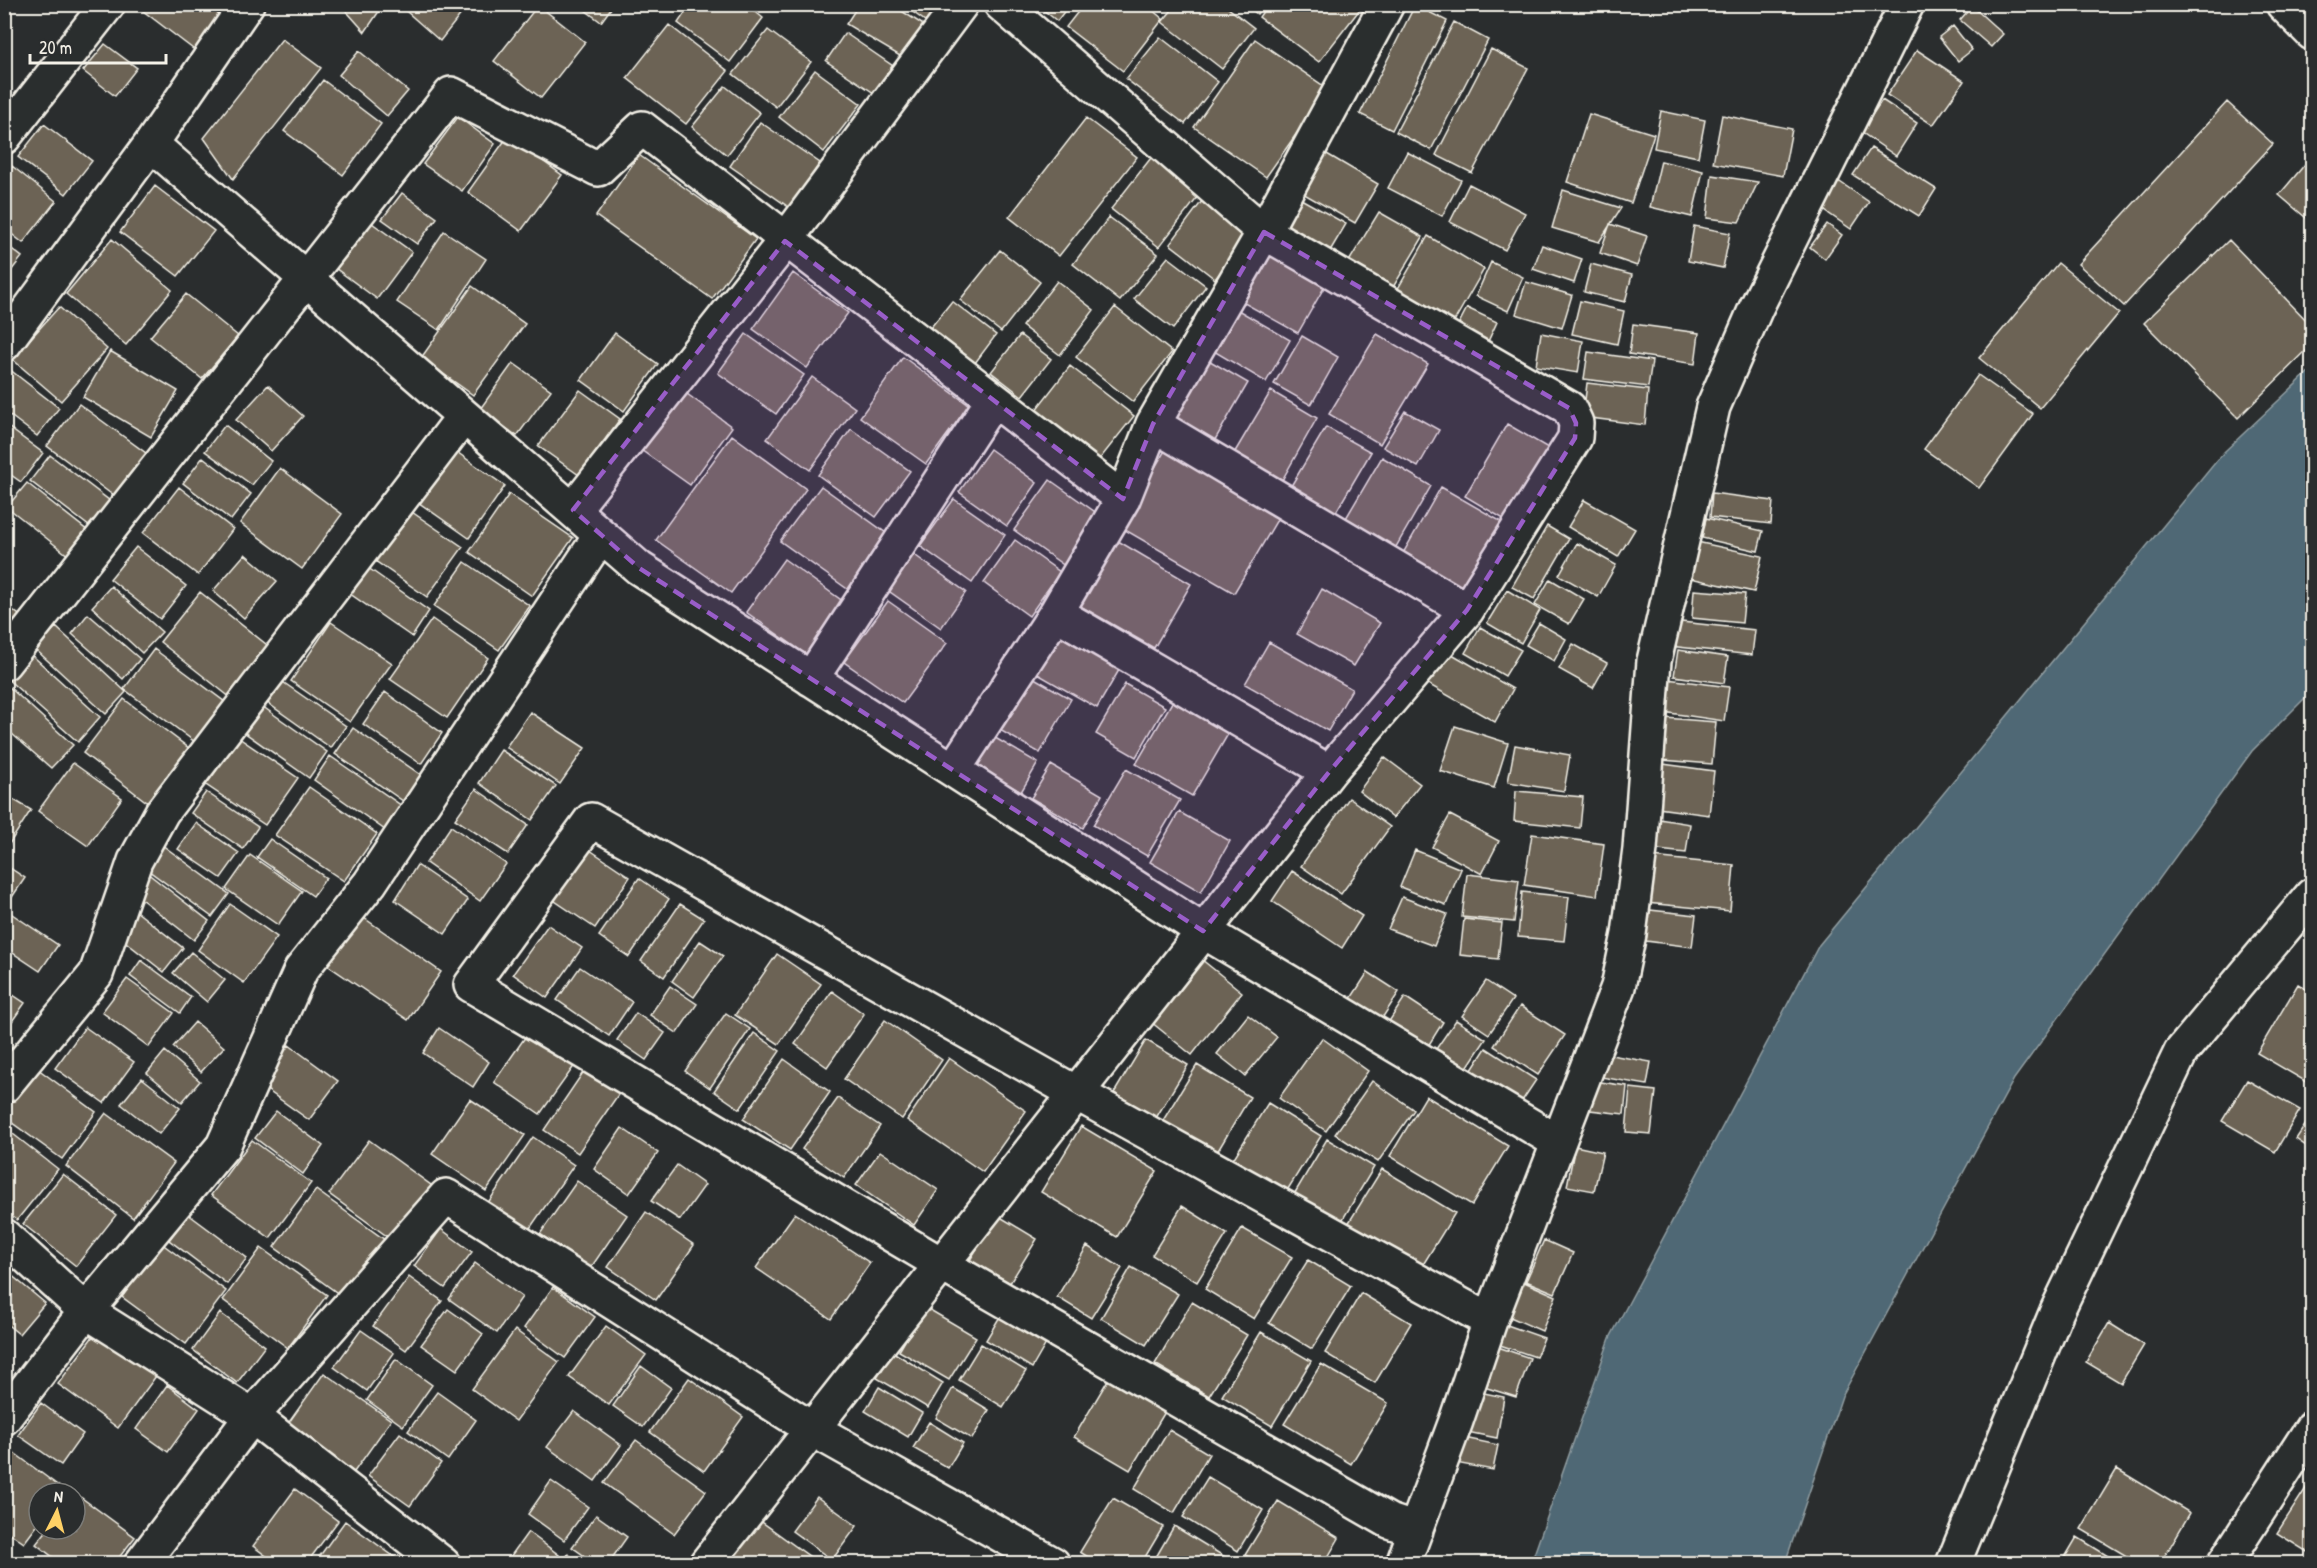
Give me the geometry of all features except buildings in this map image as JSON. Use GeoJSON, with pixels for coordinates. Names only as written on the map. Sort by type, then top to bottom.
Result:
{"type":"FeatureCollection","features":[{"type":"Feature","properties":{"kind":"street"},"geometry":{"type":"LineString","coordinates":[[6,131],[108,4]]}},
{"type":"Feature","properties":{"kind":"street"},"geometry":{"type":"LineString","coordinates":[[4,344],[151,144],[247,4]]}},
{"type":"Feature","properties":{"kind":"street"},"geometry":{"type":"LineString","coordinates":[[573,510],[785,241],[962,4]]}},
{"type":"Feature","properties":{"kind":"street"},"geometry":{"type":"LineString","coordinates":[[706,1563],[1329,772],[1467,610],[1575,438],[1576,423],[1569,408],[1264,232],[1001,4]]}},
{"type":"Feature","properties":{"kind":"street"},"geometry":{"type":"LineString","coordinates":[[954,769],[1056,613],[1123,499],[1153,424],[1264,232],[1387,4]]}},
{"type":"Feature","properties":{"kind":"street"},"geometry":{"type":"LineString","coordinates":[[1403,1563],[1456,1421],[1490,1321],[1604,1029],[1618,987],[1629,934],[1643,814],[1654,661],[1713,407],[1756,308],[1907,4]]}},
{"type":"Feature","properties":{"kind":"street"},"geometry":{"type":"LineString","coordinates":[[2283,4],[2313,33]]}},
{"type":"Feature","properties":{"kind":"street"},"geometry":{"type":"LineString","coordinates":[[4,663],[451,94],[598,169],[642,128],[785,241],[1123,499]]}},
{"type":"Feature","properties":{"kind":"street"},"geometry":{"type":"LineString","coordinates":[[151,144],[639,568],[1203,931],[1558,1142]]}},
{"type":"Feature","properties":{"kind":"street"},"geometry":{"type":"LineString","coordinates":[[811,679],[993,400]]}},
{"type":"Feature","properties":{"kind":"street"},"geometry":{"type":"LineString","coordinates":[[4,1086],[96,974],[135,861],[162,812],[464,416]]}},
{"type":"Feature","properties":{"kind":"street"},"geometry":{"type":"LineString","coordinates":[[1153,424],[1467,610]]}},
{"type":"Feature","properties":{"kind":"street"},"geometry":{"type":"LineString","coordinates":[[4,1418],[86,1311],[223,1146],[301,970],[370,883],[601,535]]}},
{"type":"Feature","properties":{"kind":"street"},"geometry":{"type":"LineString","coordinates":[[1056,613],[1329,772]]}},
{"type":"Feature","properties":{"kind":"street"},"geometry":{"type":"LineString","coordinates":[[1416,1530],[1389,1521],[941,1264],[471,985],[591,820],[1076,1093],[1490,1321]]}},
{"type":"Feature","properties":{"kind":"street"},"geometry":{"type":"LineString","coordinates":[[1953,1563],[2057,1311],[2181,1052],[2313,895]]}},
{"type":"Feature","properties":{"kind":"street"},"geometry":{"type":"LineString","coordinates":[[141,1563],[252,1416],[446,1196],[812,1429],[1053,1563]]}},
{"type":"Feature","properties":{"kind":"street"},"geometry":{"type":"LineString","coordinates":[[4,1236],[86,1311],[252,1416],[435,1561]]}},
{"type":"Feature","properties":{"kind":"street"},"geometry":{"type":"LineString","coordinates":[[2224,1563],[2313,1428]]}},
{"type":"Feature","properties":{"kind":"highlighted area"},"geometry":{"type":"Polygon","coordinates":[[[1264,232],[1569,408],[1576,423],[1575,438],[1467,610],[1329,772],[1203,931],[639,568],[573,510],[785,241],[1123,499],[1153,424],[1264,232]]]}},
{"type":"Feature","properties":{"kind":"water"},"geometry":{"type":"Polygon","coordinates":[[[2312,369],[2312,691],[2252,751],[2014,1079],[1842,1396],[1785,1563],[1531,1563],[1610,1338],[1819,945],[2224,452],[2312,369]]]}}]}
